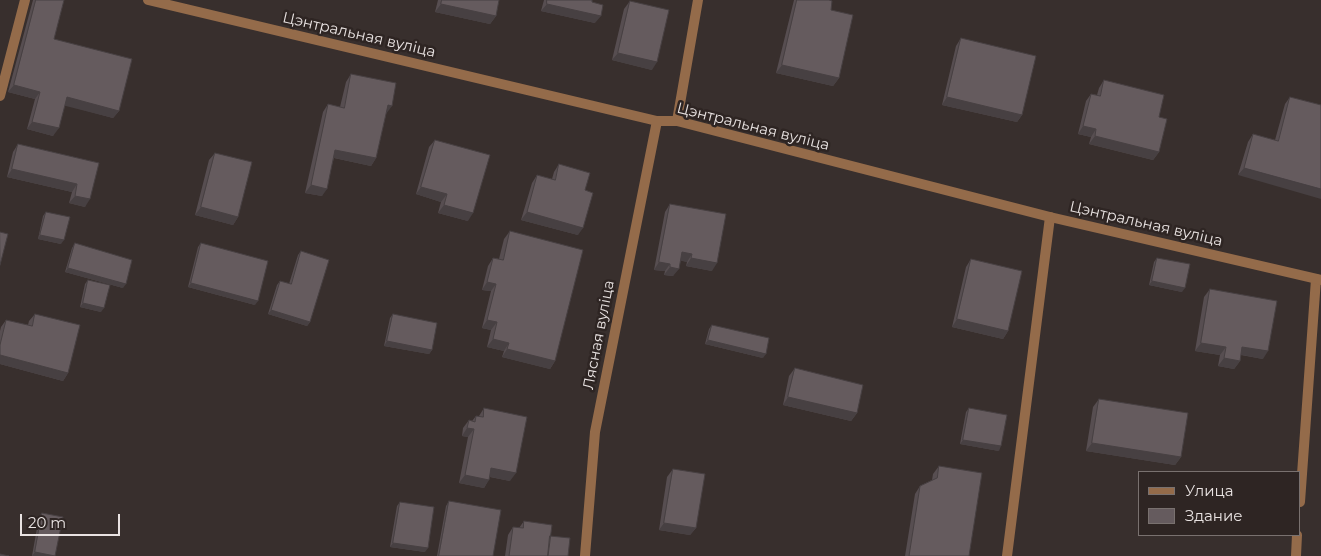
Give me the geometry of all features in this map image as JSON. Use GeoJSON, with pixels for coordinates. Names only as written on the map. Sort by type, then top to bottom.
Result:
{"type":"FeatureCollection","features":[{"type":"Feature","properties":{"kind":"street"},"geometry":{"type":"LineString","coordinates":[[0,96],[25,0]]}},
{"type":"Feature","properties":{"kind":"street","name":"Цэнтральная вуліца"},"geometry":{"type":"LineString","coordinates":[[148,0],[657,122],[677,121],[1050,217],[1318,279]]}},
{"type":"Feature","properties":{"kind":"street"},"geometry":{"type":"LineString","coordinates":[[677,121],[698,0]]}},
{"type":"Feature","properties":{"kind":"street","name":"Лясная вуліца"},"geometry":{"type":"LineString","coordinates":[[585,556],[595,432],[657,122]]}},
{"type":"Feature","properties":{"kind":"street"},"geometry":{"type":"LineString","coordinates":[[1007,556],[1050,217]]}},
{"type":"Feature","properties":{"kind":"street"},"geometry":{"type":"LineString","coordinates":[[1301,490],[1318,279]]}},
{"type":"Feature","properties":{"kind":"street"},"geometry":{"type":"LineString","coordinates":[[1296,556],[1297,536]]}},
{"type":"Feature","properties":{"kind":"building"},"geometry":{"type":"Polygon","coordinates":[[[36,0],[64,0],[54,39],[132,59],[119,111],[67,97],[59,128],[32,122],[40,92],[14,85],[36,0]]]}},
{"type":"Feature","properties":{"kind":"building"},"geometry":{"type":"Polygon","coordinates":[[[442,0],[499,0],[496,16],[441,4],[442,0]]]}},
{"type":"Feature","properties":{"kind":"building"},"geometry":{"type":"Polygon","coordinates":[[[547,0],[592,0],[592,2],[603,5],[601,16],[547,4],[547,0]]]}},
{"type":"Feature","properties":{"kind":"building"},"geometry":{"type":"Polygon","coordinates":[[[797,0],[829,0],[832,1],[831,10],[853,15],[839,78],[782,65],[797,0]]]}},
{"type":"Feature","properties":{"kind":"building"},"geometry":{"type":"Polygon","coordinates":[[[630,1],[669,10],[657,62],[618,53],[630,1]]]}},
{"type":"Feature","properties":{"kind":"building"},"geometry":{"type":"Polygon","coordinates":[[[961,38],[1036,56],[1022,115],[947,97],[961,38]]]}},
{"type":"Feature","properties":{"kind":"building"},"geometry":{"type":"Polygon","coordinates":[[[351,74],[396,83],[392,106],[388,105],[376,158],[335,150],[327,189],[311,185],[328,104],[344,108],[351,74]]]}},
{"type":"Feature","properties":{"kind":"building"},"geometry":{"type":"Polygon","coordinates":[[[1104,80],[1164,95],[1159,117],[1167,119],[1159,152],[1095,136],[1096,129],[1083,126],[1091,94],[1100,96],[1104,80]]]}},
{"type":"Feature","properties":{"kind":"building"},"geometry":{"type":"Polygon","coordinates":[[[1290,97],[1321,105],[1321,189],[1244,168],[1253,134],[1278,141],[1290,97]]]}},
{"type":"Feature","properties":{"kind":"building"},"geometry":{"type":"Polygon","coordinates":[[[435,140],[490,155],[473,213],[444,205],[447,194],[421,187],[435,140]]]}},
{"type":"Feature","properties":{"kind":"building"},"geometry":{"type":"Polygon","coordinates":[[[18,144],[99,163],[90,199],[75,196],[77,184],[12,169],[18,144]]]}},
{"type":"Feature","properties":{"kind":"building"},"geometry":{"type":"Polygon","coordinates":[[[215,153],[252,162],[238,217],[201,207],[215,153]]]}},
{"type":"Feature","properties":{"kind":"building"},"geometry":{"type":"Polygon","coordinates":[[[559,164],[590,173],[585,190],[593,193],[583,228],[527,212],[537,175],[555,180],[559,164]]]}},
{"type":"Feature","properties":{"kind":"building"},"geometry":{"type":"Polygon","coordinates":[[[670,204],[726,214],[717,263],[691,258],[692,254],[682,252],[679,269],[670,267],[670,264],[659,262],[670,204]]]}},
{"type":"Feature","properties":{"kind":"building"},"geometry":{"type":"Polygon","coordinates":[[[46,212],[70,217],[64,240],[40,235],[46,212]]]}},
{"type":"Feature","properties":{"kind":"building"},"geometry":{"type":"Polygon","coordinates":[[[510,231],[583,250],[555,361],[507,349],[509,343],[493,339],[497,322],[487,320],[496,284],[487,282],[493,258],[503,260],[510,231]]]}},
{"type":"Feature","properties":{"kind":"building"},"geometry":{"type":"Polygon","coordinates":[[[0,232],[8,234],[0,265],[0,232]]]}},
{"type":"Feature","properties":{"kind":"building"},"geometry":{"type":"Polygon","coordinates":[[[75,243],[132,260],[126,284],[68,268],[75,243]]]}},
{"type":"Feature","properties":{"kind":"building"},"geometry":{"type":"Polygon","coordinates":[[[201,243],[268,261],[258,301],[191,283],[201,243]]]}},
{"type":"Feature","properties":{"kind":"building"},"geometry":{"type":"Polygon","coordinates":[[[301,251],[329,260],[310,322],[271,310],[280,281],[291,284],[301,251]]]}},
{"type":"Feature","properties":{"kind":"building"},"geometry":{"type":"Polygon","coordinates":[[[1157,258],[1190,264],[1185,288],[1152,281],[1157,258]]]}},
{"type":"Feature","properties":{"kind":"building"},"geometry":{"type":"Polygon","coordinates":[[[971,259],[1022,271],[1008,331],[957,319],[971,259]]]}},
{"type":"Feature","properties":{"kind":"building"},"geometry":{"type":"Polygon","coordinates":[[[88,280],[110,285],[104,308],[83,303],[88,280]]]}},
{"type":"Feature","properties":{"kind":"building"},"geometry":{"type":"Polygon","coordinates":[[[1210,289],[1277,301],[1268,351],[1242,347],[1240,361],[1224,358],[1226,347],[1201,343],[1210,289]]]}},
{"type":"Feature","properties":{"kind":"building"},"geometry":{"type":"Polygon","coordinates":[[[35,314],[80,325],[68,373],[0,355],[0,345],[6,320],[32,326],[35,314]]]}},
{"type":"Feature","properties":{"kind":"building"},"geometry":{"type":"Polygon","coordinates":[[[393,314],[437,323],[432,350],[387,341],[393,314]]]}},
{"type":"Feature","properties":{"kind":"building"},"geometry":{"type":"Polygon","coordinates":[[[712,325],[769,338],[766,354],[708,340],[712,325]]]}},
{"type":"Feature","properties":{"kind":"building"},"geometry":{"type":"Polygon","coordinates":[[[795,368],[863,385],[857,413],[788,397],[795,368]]]}},
{"type":"Feature","properties":{"kind":"building"},"geometry":{"type":"Polygon","coordinates":[[[1099,399],[1188,413],[1181,457],[1092,443],[1099,399]]]}},
{"type":"Feature","properties":{"kind":"building"},"geometry":{"type":"Polygon","coordinates":[[[484,408],[527,417],[516,473],[491,468],[489,480],[465,475],[474,429],[467,428],[469,420],[475,422],[476,416],[483,417],[484,408]]]}},
{"type":"Feature","properties":{"kind":"building"},"geometry":{"type":"Polygon","coordinates":[[[969,408],[1007,415],[1001,446],[963,440],[969,408]]]}},
{"type":"Feature","properties":{"kind":"building"},"geometry":{"type":"Polygon","coordinates":[[[939,466],[982,473],[969,556],[909,556],[920,486],[937,478],[939,466]]]}},
{"type":"Feature","properties":{"kind":"building"},"geometry":{"type":"Polygon","coordinates":[[[673,469],[705,474],[696,528],[664,523],[673,469]]]}},
{"type":"Feature","properties":{"kind":"building"},"geometry":{"type":"Polygon","coordinates":[[[449,501],[501,510],[493,556],[439,556],[449,501]]]}},
{"type":"Feature","properties":{"kind":"building"},"geometry":{"type":"Polygon","coordinates":[[[400,502],[434,507],[428,548],[393,543],[400,502]]]}},
{"type":"Feature","properties":{"kind":"building"},"geometry":{"type":"Polygon","coordinates":[[[42,513],[63,517],[55,556],[35,552],[42,513]]]}},
{"type":"Feature","properties":{"kind":"building"},"geometry":{"type":"Polygon","coordinates":[[[524,521],[552,525],[548,556],[509,556],[513,527],[523,528],[524,521]]]}},
{"type":"Feature","properties":{"kind":"building"},"geometry":{"type":"Polygon","coordinates":[[[550,536],[570,538],[568,556],[548,556],[550,536]]]}}]}
